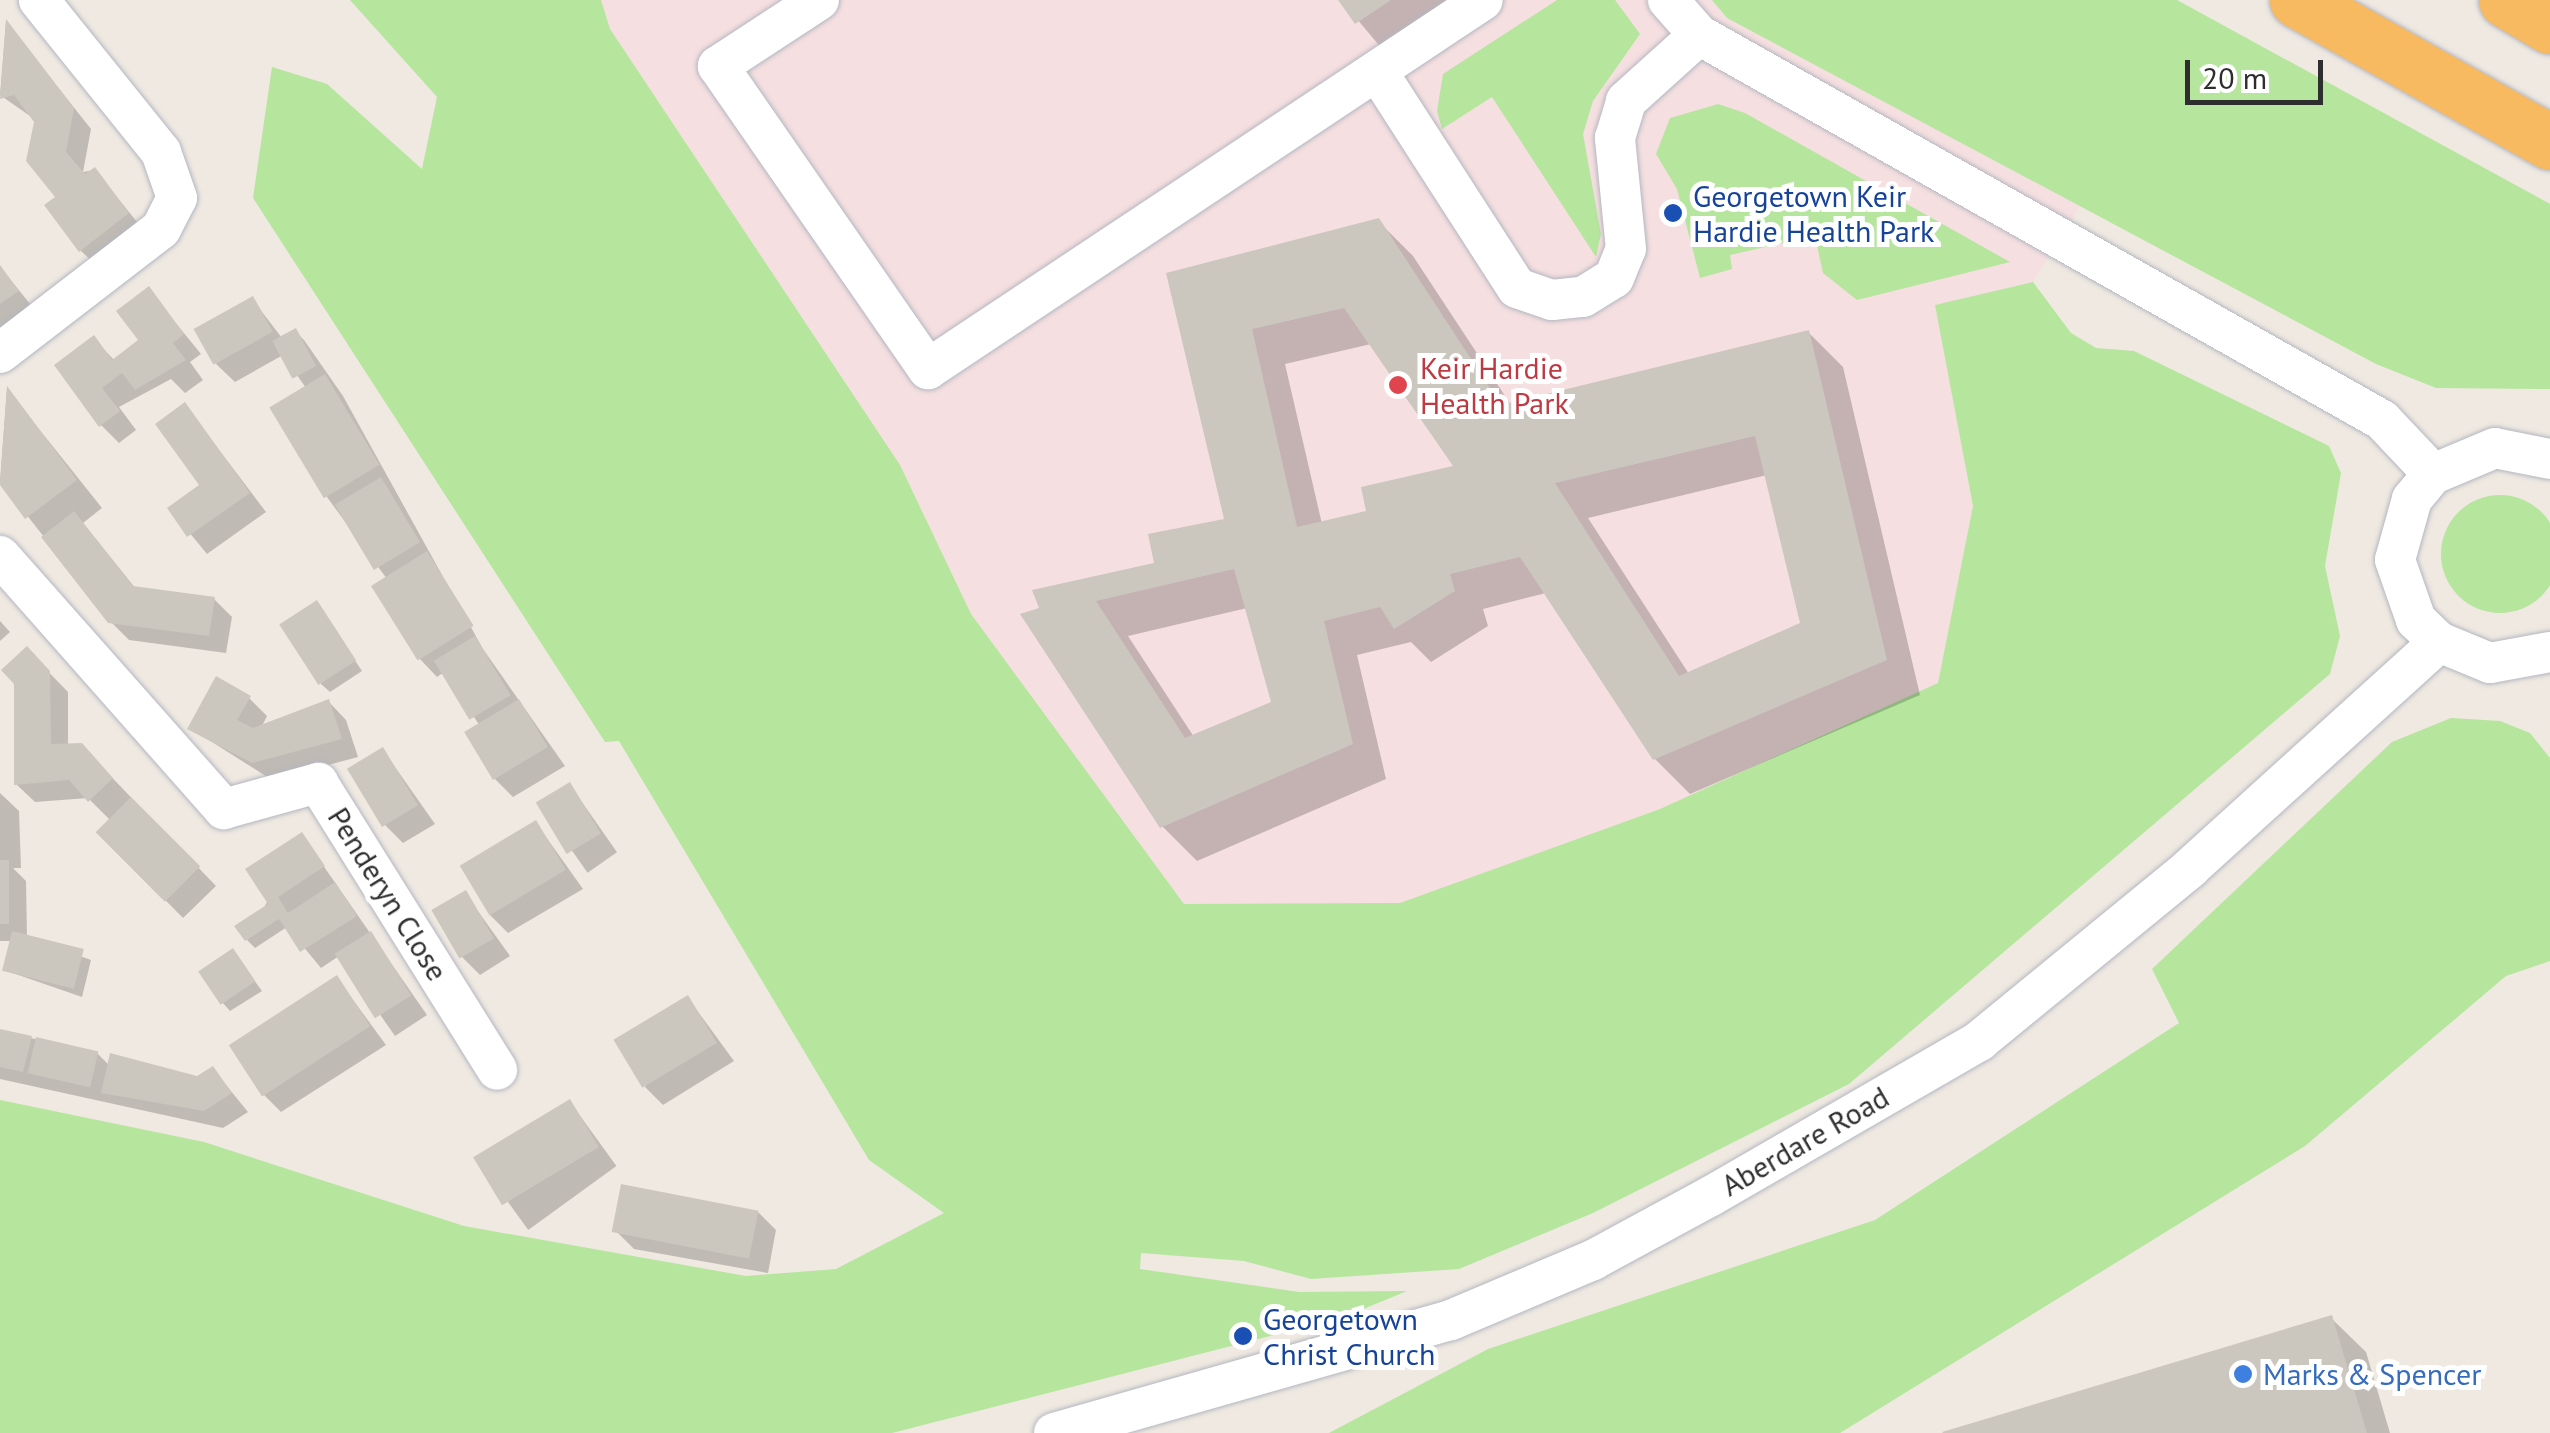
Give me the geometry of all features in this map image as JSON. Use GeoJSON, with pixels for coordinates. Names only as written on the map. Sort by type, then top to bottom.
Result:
{"type":"FeatureCollection","features":[{"type":"Feature","properties":{"kind":"highway"},"geometry":{"type":"LineString","coordinates":[[2297,0],[2550,142]]}},
{"type":"Feature","properties":{"kind":"highway"},"geometry":{"type":"LineString","coordinates":[[2506,0],[2550,26]]}},
{"type":"Feature","properties":{"kind":"street"},"geometry":{"type":"LineString","coordinates":[[0,353],[161,229],[177,198],[162,152],[39,0]]}},
{"type":"Feature","properties":{"kind":"street"},"geometry":{"type":"LineString","coordinates":[[820,0],[718,66],[928,369],[1483,0]]}},
{"type":"Feature","properties":{"kind":"street"},"geometry":{"type":"LineString","coordinates":[[1668,0],[1699,35],[2382,420],[2433,474]]}},
{"type":"Feature","properties":{"kind":"street"},"geometry":{"type":"LineString","coordinates":[[1377,71],[1517,288],[1552,300],[1582,297],[1614,278],[1626,249],[1615,138],[1626,101],[1699,35]]}},
{"type":"Feature","properties":{"kind":"street"},"geometry":{"type":"LineString","coordinates":[[2548,658],[2490,663],[2439,642],[2409,606],[2395,560],[2412,498],[2433,474],[2495,448],[2550,459]]}},
{"type":"Feature","properties":{"kind":"street","name":"Penderyn Close"},"geometry":{"type":"LineString","coordinates":[[0,556],[224,809],[318,782],[497,1070]]}},
{"type":"Feature","properties":{"kind":"street","name":"Aberdare Road"},"geometry":{"type":"LineString","coordinates":[[1054,1433],[1452,1320],[1594,1260],[1727,1186],[1979,1041],[2190,868],[2439,642]]}},
{"type":"Feature","properties":{"kind":"shaded area","name":"Keir Hardie Health Park"},"geometry":{"type":"Polygon","coordinates":[[[601,0],[1712,0],[1728,18],[2080,206],[2033,282],[1935,305],[1973,506],[1938,683],[1660,809],[1400,903],[1184,904],[971,614],[900,465],[610,29],[601,0]]]}},
{"type":"Feature","properties":{"kind":"green space"},"geometry":{"type":"Polygon","coordinates":[[[350,0],[601,0],[610,29],[900,465],[971,614],[1184,904],[1400,903],[1660,809],[1938,683],[1973,506],[1935,305],[2033,282],[2071,333],[2096,348],[2134,351],[2329,446],[2341,473],[2325,566],[2340,636],[2330,674],[1849,1084],[1593,1213],[1459,1269],[1311,1279],[1244,1261],[1141,1253],[1140,1269],[1299,1292],[1407,1291],[1344,1317],[892,1433],[0,1433],[0,1100],[204,1142],[464,1226],[746,1276],[836,1269],[944,1213],[869,1160],[619,741],[605,742],[253,198],[272,67],[327,84],[422,169],[437,97],[350,0]]]}},
{"type":"Feature","properties":{"kind":"green space"},"geometry":{"type":"Polygon","coordinates":[[[1557,0],[1615,0],[1640,34],[1593,101],[1583,134],[1601,234],[1596,257],[1492,97],[1442,129],[1437,111],[1443,74],[1557,0]]]}},
{"type":"Feature","properties":{"kind":"green space"},"geometry":{"type":"Polygon","coordinates":[[[1712,0],[2177,0],[2550,204],[2550,389],[2436,388],[2376,364],[1727,18],[1712,0]]]}},
{"type":"Feature","properties":{"kind":"green space"},"geometry":{"type":"Polygon","coordinates":[[[1718,104],[1745,113],[2010,262],[1857,300],[1823,273],[1815,236],[1730,255],[1732,269],[1700,278],[1677,189],[1656,154],[1670,118],[1718,104]]]}},
{"type":"Feature","properties":{"kind":"green space"},"geometry":{"type":"Polygon","coordinates":[[[2500,495],[2522,500],[2542,512],[2554,532],[2559,554],[2554,576],[2542,596],[2522,608],[2500,613],[2478,608],[2458,596],[2446,576],[2441,554],[2446,532],[2458,512],[2478,500],[2500,495]]]}},
{"type":"Feature","properties":{"kind":"green space"},"geometry":{"type":"Polygon","coordinates":[[[2451,718],[2500,721],[2530,733],[2550,758],[2550,961],[2506,976],[2305,1146],[1840,1433],[1329,1433],[1488,1349],[1875,1220],[2179,1023],[2152,969],[2392,742],[2451,718]]]}},
{"type":"Feature","properties":{"kind":"building"},"geometry":{"type":"Polygon","coordinates":[[[1338,0],[1391,0],[1355,24],[1338,0]]]}},
{"type":"Feature","properties":{"kind":"building"},"geometry":{"type":"Polygon","coordinates":[[[6,19],[74,108],[66,152],[85,174],[95,167],[129,213],[79,252],[44,205],[55,197],[26,161],[34,122],[14,95],[0,99],[6,19]]]}},
{"type":"Feature","properties":{"kind":"building"},"geometry":{"type":"Polygon","coordinates":[[[1379,218],[1501,405],[1809,330],[1887,660],[1653,760],[1520,557],[1450,574],[1455,591],[1394,629],[1380,607],[1324,621],[1353,744],[1160,828],[1020,614],[1039,608],[1032,590],[1154,563],[1148,534],[1224,519],[1166,273],[1379,218]],[[1344,308],[1252,329],[1297,527],[1366,511],[1361,487],[1453,466],[1344,308]],[[1755,436],[1555,483],[1679,676],[1800,623],[1755,436]],[[1234,569],[1096,601],[1185,738],[1271,702],[1234,569]]]}},
{"type":"Feature","properties":{"kind":"building"},"geometry":{"type":"Polygon","coordinates":[[[0,265],[19,291],[0,304],[0,265]]]}},
{"type":"Feature","properties":{"kind":"building"},"geometry":{"type":"Polygon","coordinates":[[[149,286],[184,334],[173,343],[186,360],[135,390],[122,373],[102,388],[120,411],[99,427],[54,365],[94,335],[112,360],[138,340],[116,311],[149,286]]]}},
{"type":"Feature","properties":{"kind":"building"},"geometry":{"type":"Polygon","coordinates":[[[253,296],[273,332],[213,365],[194,329],[253,296]]]}},
{"type":"Feature","properties":{"kind":"building"},"geometry":{"type":"Polygon","coordinates":[[[296,328],[316,366],[292,379],[272,341],[296,328]]]}},
{"type":"Feature","properties":{"kind":"building"},"geometry":{"type":"Polygon","coordinates":[[[325,374],[380,465],[324,498],[269,407],[325,374]]]}},
{"type":"Feature","properties":{"kind":"building"},"geometry":{"type":"Polygon","coordinates":[[[7,386],[77,480],[25,519],[0,485],[7,386]]]}},
{"type":"Feature","properties":{"kind":"building"},"geometry":{"type":"Polygon","coordinates":[[[185,402],[250,493],[187,537],[167,508],[199,485],[155,424],[185,402]]]}},
{"type":"Feature","properties":{"kind":"building"},"geometry":{"type":"Polygon","coordinates":[[[381,477],[420,542],[374,570],[335,505],[381,477]]]}},
{"type":"Feature","properties":{"kind":"building"},"geometry":{"type":"Polygon","coordinates":[[[74,511],[133,586],[215,597],[209,636],[108,623],[41,537],[74,511]]]}},
{"type":"Feature","properties":{"kind":"building"},"geometry":{"type":"Polygon","coordinates":[[[427,551],[474,626],[418,661],[371,586],[427,551]]]}},
{"type":"Feature","properties":{"kind":"building"},"geometry":{"type":"Polygon","coordinates":[[[317,600],[356,660],[318,685],[279,625],[317,600]]]}},
{"type":"Feature","properties":{"kind":"building"},"geometry":{"type":"Polygon","coordinates":[[[475,636],[511,695],[469,720],[434,661],[475,636]]]}},
{"type":"Feature","properties":{"kind":"building"},"geometry":{"type":"Polygon","coordinates":[[[27,646],[50,671],[51,744],[82,743],[113,778],[88,802],[69,780],[14,785],[14,684],[1,670],[27,646]]]}},
{"type":"Feature","properties":{"kind":"building"},"geometry":{"type":"Polygon","coordinates":[[[216,676],[251,696],[237,720],[253,728],[329,699],[342,739],[252,763],[187,729],[216,676]]]}},
{"type":"Feature","properties":{"kind":"building"},"geometry":{"type":"Polygon","coordinates":[[[519,699],[548,747],[493,780],[464,732],[519,699]]]}},
{"type":"Feature","properties":{"kind":"building"},"geometry":{"type":"Polygon","coordinates":[[[383,747],[418,805],[382,827],[347,769],[383,747]]]}},
{"type":"Feature","properties":{"kind":"building"},"geometry":{"type":"Polygon","coordinates":[[[570,782],[601,833],[567,854],[536,803],[570,782]]]}},
{"type":"Feature","properties":{"kind":"building"},"geometry":{"type":"Polygon","coordinates":[[[131,797],[200,866],[165,902],[96,832],[131,797]]]}},
{"type":"Feature","properties":{"kind":"building"},"geometry":{"type":"Polygon","coordinates":[[[536,820],[566,870],[490,916],[460,866],[536,820]]]}},
{"type":"Feature","properties":{"kind":"building"},"geometry":{"type":"Polygon","coordinates":[[[302,832],[325,866],[278,897],[288,913],[335,882],[357,916],[300,952],[279,919],[245,941],[234,926],[268,904],[245,869],[302,832]]]}},
{"type":"Feature","properties":{"kind":"building"},"geometry":{"type":"Polygon","coordinates":[[[0,860],[9,860],[9,924],[0,924],[0,860]]]}},
{"type":"Feature","properties":{"kind":"building"},"geometry":{"type":"Polygon","coordinates":[[[466,890],[494,938],[459,958],[431,910],[466,890]]]}},
{"type":"Feature","properties":{"kind":"building"},"geometry":{"type":"Polygon","coordinates":[[[12,931],[84,949],[74,989],[2,971],[12,931]]]}},
{"type":"Feature","properties":{"kind":"building"},"geometry":{"type":"Polygon","coordinates":[[[371,931],[411,995],[375,1018],[335,954],[371,931]]]}},
{"type":"Feature","properties":{"kind":"building"},"geometry":{"type":"Polygon","coordinates":[[[233,948],[255,981],[221,1005],[198,971],[233,948]]]}},
{"type":"Feature","properties":{"kind":"building"},"geometry":{"type":"Polygon","coordinates":[[[337,975],[370,1026],[262,1096],[229,1045],[337,975]]]}},
{"type":"Feature","properties":{"kind":"building"},"geometry":{"type":"Polygon","coordinates":[[[688,995],[717,1043],[642,1088],[613,1040],[688,995]]]}},
{"type":"Feature","properties":{"kind":"building"},"geometry":{"type":"Polygon","coordinates":[[[0,1029],[32,1036],[23,1072],[0,1067],[0,1029]]]}},
{"type":"Feature","properties":{"kind":"building"},"geometry":{"type":"Polygon","coordinates":[[[36,1037],[98,1051],[90,1087],[28,1073],[36,1037]]]}},
{"type":"Feature","properties":{"kind":"building"},"geometry":{"type":"Polygon","coordinates":[[[110,1053],[197,1076],[213,1066],[232,1093],[204,1111],[101,1093],[110,1053]]]}},
{"type":"Feature","properties":{"kind":"building"},"geometry":{"type":"Polygon","coordinates":[[[570,1099],[599,1147],[502,1205],[473,1157],[570,1099]]]}},
{"type":"Feature","properties":{"kind":"building"},"geometry":{"type":"Polygon","coordinates":[[[621,1184],[758,1211],[749,1259],[612,1232],[621,1184]]]}},
{"type":"Feature","properties":{"kind":"building","name":"Marks & Spencer"},"geometry":{"type":"Polygon","coordinates":[[[2332,1315],[2367,1433],[1942,1432],[2332,1315]]]}},
{"type":"Feature","properties":{"kind":"place","name":"Georgetown Keir Hardie Health Park"},"geometry":{"type":"Point","coordinates":[1673,213]}},
{"type":"Feature","properties":{"kind":"place","name":"Keir Hardie Health Park"},"geometry":{"type":"Point","coordinates":[1398,385]}},
{"type":"Feature","properties":{"kind":"place","name":"Georgetown Christ Church"},"geometry":{"type":"Point","coordinates":[1243,1336]}},
{"type":"Feature","properties":{"kind":"place","name":"Marks & Spencer"},"geometry":{"type":"Point","coordinates":[2243,1374]}}]}
